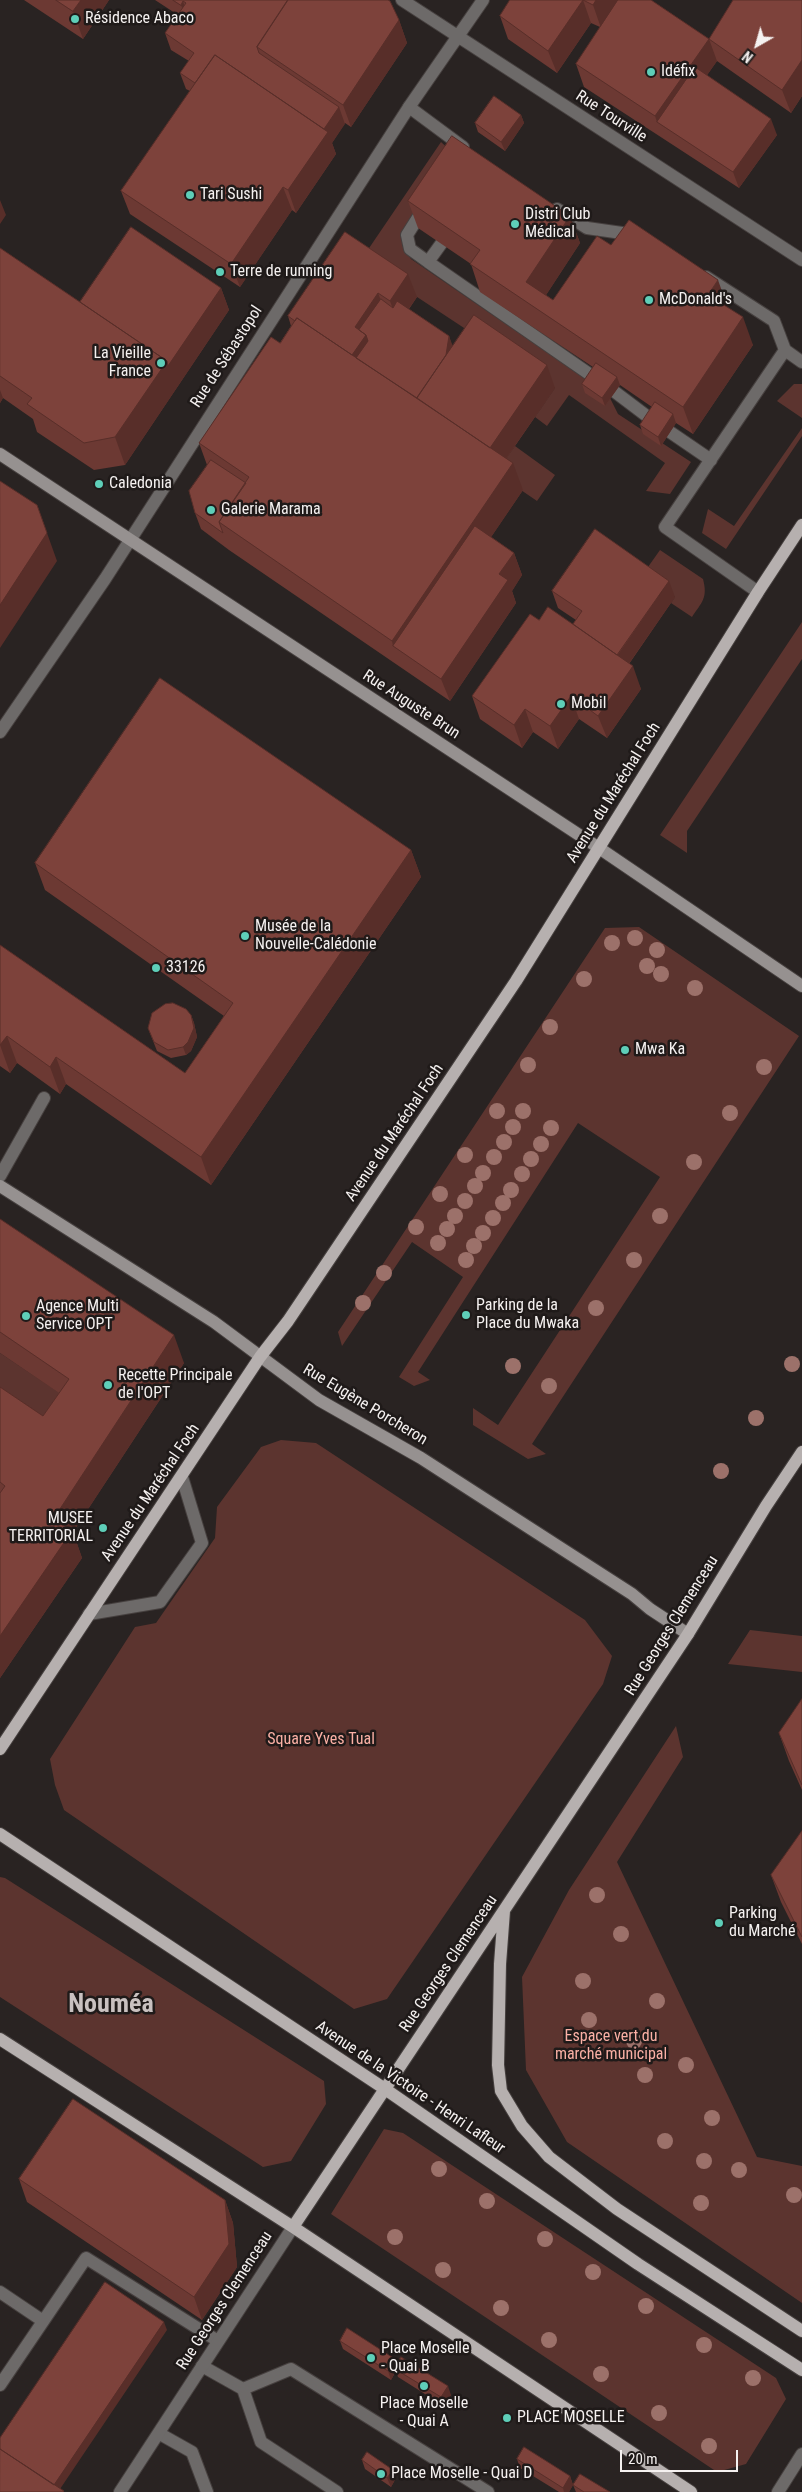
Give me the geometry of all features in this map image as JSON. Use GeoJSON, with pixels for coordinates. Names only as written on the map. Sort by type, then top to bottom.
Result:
{"type":"FeatureCollection","features":[{"type":"Feature","properties":{"kind":"main road","name":"Avenue du Maréchal Foch"},"geometry":{"type":"LineString","coordinates":[[0,1749],[260,1357],[293,1313],[516,982],[758,592],[802,525]]}},
{"type":"Feature","properties":{"kind":"main road","name":"Rue Georges Clemenceau"},"geometry":{"type":"LineString","coordinates":[[293,2227],[688,1634],[766,1506],[802,1452]]}},
{"type":"Feature","properties":{"kind":"main road","name":"Avenue de la Victoire - Henri Lafleur"},"geometry":{"type":"LineString","coordinates":[[0,1834],[384,2089],[638,2264],[802,2370]]}},
{"type":"Feature","properties":{"kind":"main road"},"geometry":{"type":"LineString","coordinates":[[504,1910],[500,1964],[498,2065],[501,2091],[522,2126],[549,2157],[616,2209],[802,2331]]}},
{"type":"Feature","properties":{"kind":"main road"},"geometry":{"type":"LineString","coordinates":[[0,2039],[293,2227],[691,2492]]}},
{"type":"Feature","properties":{"kind":"street","name":"Rue Tourville"},"geometry":{"type":"LineString","coordinates":[[402,0],[802,260]]}},
{"type":"Feature","properties":{"kind":"street","name":"Rue de Sébastopol"},"geometry":{"type":"LineString","coordinates":[[0,732],[130,539],[409,107],[456,36],[483,0]]}},
{"type":"Feature","properties":{"kind":"street"},"geometry":{"type":"LineString","coordinates":[[409,107],[465,152]]}},
{"type":"Feature","properties":{"kind":"street"},"geometry":{"type":"LineString","coordinates":[[432,195],[407,235],[410,249],[595,378]]}},
{"type":"Feature","properties":{"kind":"street"},"geometry":{"type":"LineString","coordinates":[[548,203],[587,228],[645,236]]}},
{"type":"Feature","properties":{"kind":"street"},"geometry":{"type":"LineString","coordinates":[[428,262],[441,244]]}},
{"type":"Feature","properties":{"kind":"street"},"geometry":{"type":"LineString","coordinates":[[693,268],[774,321],[784,350],[802,362]]}},
{"type":"Feature","properties":{"kind":"street"},"geometry":{"type":"LineString","coordinates":[[758,592],[665,528],[784,350]]}},
{"type":"Feature","properties":{"kind":"street"},"geometry":{"type":"LineString","coordinates":[[615,392],[652,420]]}},
{"type":"Feature","properties":{"kind":"street"},"geometry":{"type":"LineString","coordinates":[[670,432],[711,460]]}},
{"type":"Feature","properties":{"kind":"street","name":"Rue Auguste Brun"},"geometry":{"type":"LineString","coordinates":[[0,454],[599,848],[802,986]]}},
{"type":"Feature","properties":{"kind":"street"},"geometry":{"type":"LineString","coordinates":[[0,1176],[44,1098]]}},
{"type":"Feature","properties":{"kind":"street","name":"Rue Eugène Porcheron"},"geometry":{"type":"LineString","coordinates":[[0,1186],[214,1322],[319,1400],[429,1463],[632,1594],[650,1609],[688,1634]]}},
{"type":"Feature","properties":{"kind":"street"},"geometry":{"type":"LineString","coordinates":[[89,1614],[160,1602],[202,1543],[182,1477]]}},
{"type":"Feature","properties":{"kind":"street","name":"Rue Georges Clemenceau"},"geometry":{"type":"LineString","coordinates":[[120,2492],[160,2434],[293,2227]]}},
{"type":"Feature","properties":{"kind":"street"},"geometry":{"type":"LineString","coordinates":[[0,2385],[86,2258],[218,2341]]}},
{"type":"Feature","properties":{"kind":"street"},"geometry":{"type":"LineString","coordinates":[[0,2292],[43,2321]]}},
{"type":"Feature","properties":{"kind":"street"},"geometry":{"type":"LineString","coordinates":[[202,2366],[243,2389],[261,2442],[337,2492]]}},
{"type":"Feature","properties":{"kind":"street"},"geometry":{"type":"LineString","coordinates":[[243,2389],[291,2368],[488,2492]]}},
{"type":"Feature","properties":{"kind":"street"},"geometry":{"type":"LineString","coordinates":[[160,2434],[192,2452],[207,2492]]}},
{"type":"Feature","properties":{"kind":"street"},"geometry":{"type":"LineString","coordinates":[[778,2492],[802,2454]]}},
{"type":"Feature","properties":{"kind":"green space"},"geometry":{"type":"Polygon","coordinates":[[[441,142],[453,153],[406,226],[402,245],[411,259],[608,394],[618,414],[691,462],[670,494],[646,491],[665,463],[569,395],[547,426],[535,417],[555,388],[361,260],[441,142]]]}},
{"type":"Feature","properties":{"kind":"green space"},"geometry":{"type":"Polygon","coordinates":[[[794,384],[802,384],[802,418],[777,401],[794,384]]]}},
{"type":"Feature","properties":{"kind":"green space"},"geometry":{"type":"Polygon","coordinates":[[[802,428],[802,436],[726,549],[702,533],[708,509],[734,526],[802,428]]]}},
{"type":"Feature","properties":{"kind":"green space"},"geometry":{"type":"Polygon","coordinates":[[[515,446],[555,475],[537,501],[496,473],[515,446]]]}},
{"type":"Feature","properties":{"kind":"green space"},"geometry":{"type":"Polygon","coordinates":[[[660,550],[703,579],[704,595],[692,617],[671,603],[675,597],[643,574],[660,550]]]}},
{"type":"Feature","properties":{"kind":"green space"},"geometry":{"type":"Polygon","coordinates":[[[802,622],[802,659],[687,831],[687,853],[660,835],[802,622]]]}},
{"type":"Feature","properties":{"kind":"green space"},"geometry":{"type":"Polygon","coordinates":[[[639,927],[799,1036],[532,1444],[546,1454],[528,1459],[473,1425],[473,1408],[498,1425],[660,1177],[578,1123],[418,1372],[430,1380],[414,1386],[399,1377],[463,1277],[412,1242],[342,1346],[338,1332],[605,928],[639,927]]]}},
{"type":"Feature","properties":{"kind":"green space"},"geometry":{"type":"Polygon","coordinates":[[[0,1353],[79,1406],[53,1443],[0,1408],[0,1353]]]}},
{"type":"Feature","properties":{"kind":"green space","name":"Square Yves Tual"},"geometry":{"type":"Polygon","coordinates":[[[281,1440],[316,1443],[585,1620],[612,1656],[603,1684],[387,1999],[354,2009],[64,1810],[55,1785],[50,1759],[135,1627],[156,1623],[215,1538],[217,1507],[261,1447],[281,1440]]]}},
{"type":"Feature","properties":{"kind":"green space"},"geometry":{"type":"Polygon","coordinates":[[[750,1630],[802,1636],[802,1672],[728,1664],[750,1630]]]}},
{"type":"Feature","properties":{"kind":"green space","name":"Espace vert du marché municipal"},"geometry":{"type":"Polygon","coordinates":[[[676,1726],[683,1757],[617,1862],[757,2157],[802,2166],[802,2303],[567,2142],[526,2070],[522,1977],[569,1890],[676,1726]]]}},
{"type":"Feature","properties":{"kind":"green space"},"geometry":{"type":"Polygon","coordinates":[[[0,1877],[5,1878],[324,2081],[326,2104],[291,2161],[263,2167],[0,1997],[0,1877]]]}},
{"type":"Feature","properties":{"kind":"green space"},"geometry":{"type":"Polygon","coordinates":[[[384,2129],[403,2133],[776,2378],[786,2399],[746,2464],[717,2472],[331,2214],[384,2129]]]}},
{"type":"Feature","properties":{"kind":"building"},"geometry":{"type":"Polygon","coordinates":[[[56,0],[81,0],[73,11],[56,0]]]}},
{"type":"Feature","properties":{"kind":"building"},"geometry":{"type":"Polygon","coordinates":[[[173,0],[288,0],[257,47],[259,53],[339,107],[324,129],[215,55],[195,83],[180,73],[194,53],[165,33],[186,3],[183,1],[181,5],[173,0]]]}},
{"type":"Feature","properties":{"kind":"building"},"geometry":{"type":"Polygon","coordinates":[[[288,0],[390,1],[399,20],[343,105],[257,47],[288,0]]]}},
{"type":"Feature","properties":{"kind":"building"},"geometry":{"type":"Polygon","coordinates":[[[510,0],[583,0],[548,51],[500,16],[510,0]]]}},
{"type":"Feature","properties":{"kind":"building"},"geometry":{"type":"Polygon","coordinates":[[[583,0],[596,0],[593,5],[583,0]]]}},
{"type":"Feature","properties":{"kind":"building","name":"Idéfix"},"geometry":{"type":"Polygon","coordinates":[[[618,0],[651,0],[709,39],[655,116],[576,64],[618,0]]]}},
{"type":"Feature","properties":{"kind":"building"},"geometry":{"type":"Polygon","coordinates":[[[733,0],[802,0],[802,60],[782,90],[709,39],[733,0]]]}},
{"type":"Feature","properties":{"kind":"building"},"geometry":{"type":"Polygon","coordinates":[[[215,55],[328,132],[288,190],[283,187],[231,264],[121,191],[215,55]]]}},
{"type":"Feature","properties":{"kind":"building"},"geometry":{"type":"Polygon","coordinates":[[[695,67],[771,119],[733,172],[657,122],[695,67]]]}},
{"type":"Feature","properties":{"kind":"building"},"geometry":{"type":"Polygon","coordinates":[[[494,96],[521,115],[501,142],[475,123],[494,96]]]}},
{"type":"Feature","properties":{"kind":"building","name":"McDonald's"},"geometry":{"type":"Polygon","coordinates":[[[452,136],[570,216],[526,282],[553,300],[597,236],[611,245],[629,220],[718,280],[708,295],[743,317],[683,407],[470,264],[480,250],[408,201],[452,136]]]}},
{"type":"Feature","properties":{"kind":"building"},"geometry":{"type":"Polygon","coordinates":[[[131,227],[221,288],[168,366],[167,361],[80,302],[131,227]]]}},
{"type":"Feature","properties":{"kind":"building"},"geometry":{"type":"Polygon","coordinates":[[[345,232],[408,274],[390,301],[378,293],[355,327],[366,335],[352,355],[297,318],[295,321],[288,316],[345,232]]]}},
{"type":"Feature","properties":{"kind":"building"},"geometry":{"type":"Polygon","coordinates":[[[0,248],[167,361],[115,437],[84,443],[27,404],[32,398],[0,376],[0,248]]]}},
{"type":"Feature","properties":{"kind":"building"},"geometry":{"type":"Polygon","coordinates":[[[381,299],[393,308],[397,301],[449,336],[446,355],[417,398],[356,358],[368,341],[366,335],[359,330],[381,299]]]}},
{"type":"Feature","properties":{"kind":"building"},"geometry":{"type":"Polygon","coordinates":[[[474,315],[547,365],[490,448],[417,398],[474,315]]]}},
{"type":"Feature","properties":{"kind":"building"},"geometry":{"type":"Polygon","coordinates":[[[297,318],[513,463],[392,641],[219,522],[249,477],[199,443],[271,337],[280,343],[297,318]]]}},
{"type":"Feature","properties":{"kind":"building"},"geometry":{"type":"Polygon","coordinates":[[[596,363],[617,377],[602,398],[582,384],[596,363]]]}},
{"type":"Feature","properties":{"kind":"building"},"geometry":{"type":"Polygon","coordinates":[[[655,402],[673,414],[658,437],[640,425],[655,402]]]}},
{"type":"Feature","properties":{"kind":"building"},"geometry":{"type":"Polygon","coordinates":[[[211,460],[246,483],[219,522],[223,533],[195,513],[189,491],[211,460]]]}},
{"type":"Feature","properties":{"kind":"building"},"geometry":{"type":"Polygon","coordinates":[[[0,481],[37,505],[47,533],[0,605],[0,481]]]}},
{"type":"Feature","properties":{"kind":"building"},"geometry":{"type":"Polygon","coordinates":[[[475,526],[514,553],[499,574],[508,580],[441,679],[393,646],[475,526]]]}},
{"type":"Feature","properties":{"kind":"building"},"geometry":{"type":"Polygon","coordinates":[[[595,529],[669,581],[617,655],[573,624],[582,611],[552,591],[595,529]]]}},
{"type":"Feature","properties":{"kind":"building","name":"Mobil"},"geometry":{"type":"Polygon","coordinates":[[[548,607],[633,666],[598,716],[571,696],[550,726],[525,709],[514,725],[472,696],[530,614],[539,620],[548,607]]]}},
{"type":"Feature","properties":{"kind":"building","name":"Musée de la Nouvelle-Calédonie"},"geometry":{"type":"Polygon","coordinates":[[[160,678],[411,850],[201,1157],[56,1057],[50,1067],[7,1036],[0,1045],[0,945],[185,1073],[233,1003],[35,863],[160,678]]]}},
{"type":"Feature","properties":{"kind":"building"},"geometry":{"type":"Polygon","coordinates":[[[173,1003],[186,1009],[191,1015],[194,1028],[188,1042],[183,1047],[168,1050],[154,1042],[148,1028],[152,1013],[165,1004],[173,1003]]]}},
{"type":"Feature","properties":{"kind":"building","name":"Recette Principale de l'OPT"},"geometry":{"type":"Polygon","coordinates":[[[0,1219],[174,1335],[54,1518],[72,1531],[0,1636],[0,1493],[5,1486],[0,1482],[0,1387],[43,1416],[69,1379],[0,1332],[0,1219]]]}},
{"type":"Feature","properties":{"kind":"building"},"geometry":{"type":"Polygon","coordinates":[[[802,1699],[802,1785],[779,1733],[802,1699]]]}},
{"type":"Feature","properties":{"kind":"building"},"geometry":{"type":"Polygon","coordinates":[[[802,1831],[802,1937],[771,1875],[802,1831]]]}},
{"type":"Feature","properties":{"kind":"building"},"geometry":{"type":"Polygon","coordinates":[[[73,2099],[225,2200],[229,2244],[194,2297],[19,2179],[73,2099]]]}},
{"type":"Feature","properties":{"kind":"building"},"geometry":{"type":"Polygon","coordinates":[[[105,2282],[164,2322],[54,2485],[0,2449],[0,2438],[105,2282]]]}},
{"type":"Feature","properties":{"kind":"building"},"geometry":{"type":"Polygon","coordinates":[[[347,2328],[395,2359],[388,2371],[340,2341],[347,2328]]]}},
{"type":"Feature","properties":{"kind":"building"},"geometry":{"type":"Polygon","coordinates":[[[401,2357],[448,2386],[441,2397],[395,2369],[401,2357]]]}},
{"type":"Feature","properties":{"kind":"building"},"geometry":{"type":"Polygon","coordinates":[[[524,2447],[570,2476],[563,2488],[517,2459],[524,2447]]]}},
{"type":"Feature","properties":{"kind":"building"},"geometry":{"type":"Polygon","coordinates":[[[0,2449],[64,2491],[0,2492],[0,2449]]]}},
{"type":"Feature","properties":{"kind":"building"},"geometry":{"type":"Polygon","coordinates":[[[367,2452],[393,2470],[387,2478],[362,2460],[367,2452]]]}},
{"type":"Feature","properties":{"kind":"building"},"geometry":{"type":"Polygon","coordinates":[[[580,2474],[610,2492],[584,2492],[573,2485],[580,2474]]]}},
{"type":"Feature","properties":{"kind":"place","name":"Résidence Abaco"},"geometry":{"type":"Point","coordinates":[75,19]}},
{"type":"Feature","properties":{"kind":"place","name":"Idéfix"},"geometry":{"type":"Point","coordinates":[651,72]}},
{"type":"Feature","properties":{"kind":"place","name":"Tari Sushi"},"geometry":{"type":"Point","coordinates":[190,195]}},
{"type":"Feature","properties":{"kind":"place","name":"Distri Club Médical"},"geometry":{"type":"Point","coordinates":[515,224]}},
{"type":"Feature","properties":{"kind":"place","name":"Terre de running"},"geometry":{"type":"Point","coordinates":[220,272]}},
{"type":"Feature","properties":{"kind":"place","name":"McDonald's"},"geometry":{"type":"Point","coordinates":[649,300]}},
{"type":"Feature","properties":{"kind":"place","name":"La Vieille France"},"geometry":{"type":"Point","coordinates":[161,363]}},
{"type":"Feature","properties":{"kind":"place","name":"Caledonia"},"geometry":{"type":"Point","coordinates":[99,484]}},
{"type":"Feature","properties":{"kind":"place","name":"Galerie Marama"},"geometry":{"type":"Point","coordinates":[211,510]}},
{"type":"Feature","properties":{"kind":"place","name":"Mobil"},"geometry":{"type":"Point","coordinates":[561,704]}},
{"type":"Feature","properties":{"kind":"place","name":"Musée de la Nouvelle-Calédonie"},"geometry":{"type":"Point","coordinates":[245,936]}},
{"type":"Feature","properties":{"kind":"place","name":"33126"},"geometry":{"type":"Point","coordinates":[156,968]}},
{"type":"Feature","properties":{"kind":"place","name":"Mwa Ka"},"geometry":{"type":"Point","coordinates":[625,1050]}},
{"type":"Feature","properties":{"kind":"place","name":"Parking de la Place du Mwaka"},"geometry":{"type":"Point","coordinates":[466,1315]}},
{"type":"Feature","properties":{"kind":"place","name":"Agence Multi Service OPT"},"geometry":{"type":"Point","coordinates":[26,1316]}},
{"type":"Feature","properties":{"kind":"place","name":"Recette Principale de l'OPT"},"geometry":{"type":"Point","coordinates":[108,1385]}},
{"type":"Feature","properties":{"kind":"place","name":"MUSEE TERRITORIAL"},"geometry":{"type":"Point","coordinates":[103,1528]}},
{"type":"Feature","properties":{"kind":"place","name":"Parking du Marché"},"geometry":{"type":"Point","coordinates":[719,1923]}},
{"type":"Feature","properties":{"kind":"place","name":"Place Moselle - Quai B"},"geometry":{"type":"Point","coordinates":[371,2358]}},
{"type":"Feature","properties":{"kind":"place","name":"Place Moselle - Quai A"},"geometry":{"type":"Point","coordinates":[424,2386]}},
{"type":"Feature","properties":{"kind":"place","name":"PLACE MOSELLE"},"geometry":{"type":"Point","coordinates":[507,2418]}},
{"type":"Feature","properties":{"kind":"place","name":"Place Moselle - Quai D"},"geometry":{"type":"Point","coordinates":[381,2474]}},
{"type":"Feature","properties":{"kind":"district","name":"Nouméa"},"geometry":{"type":"Point","coordinates":[111,2005]}}]}
